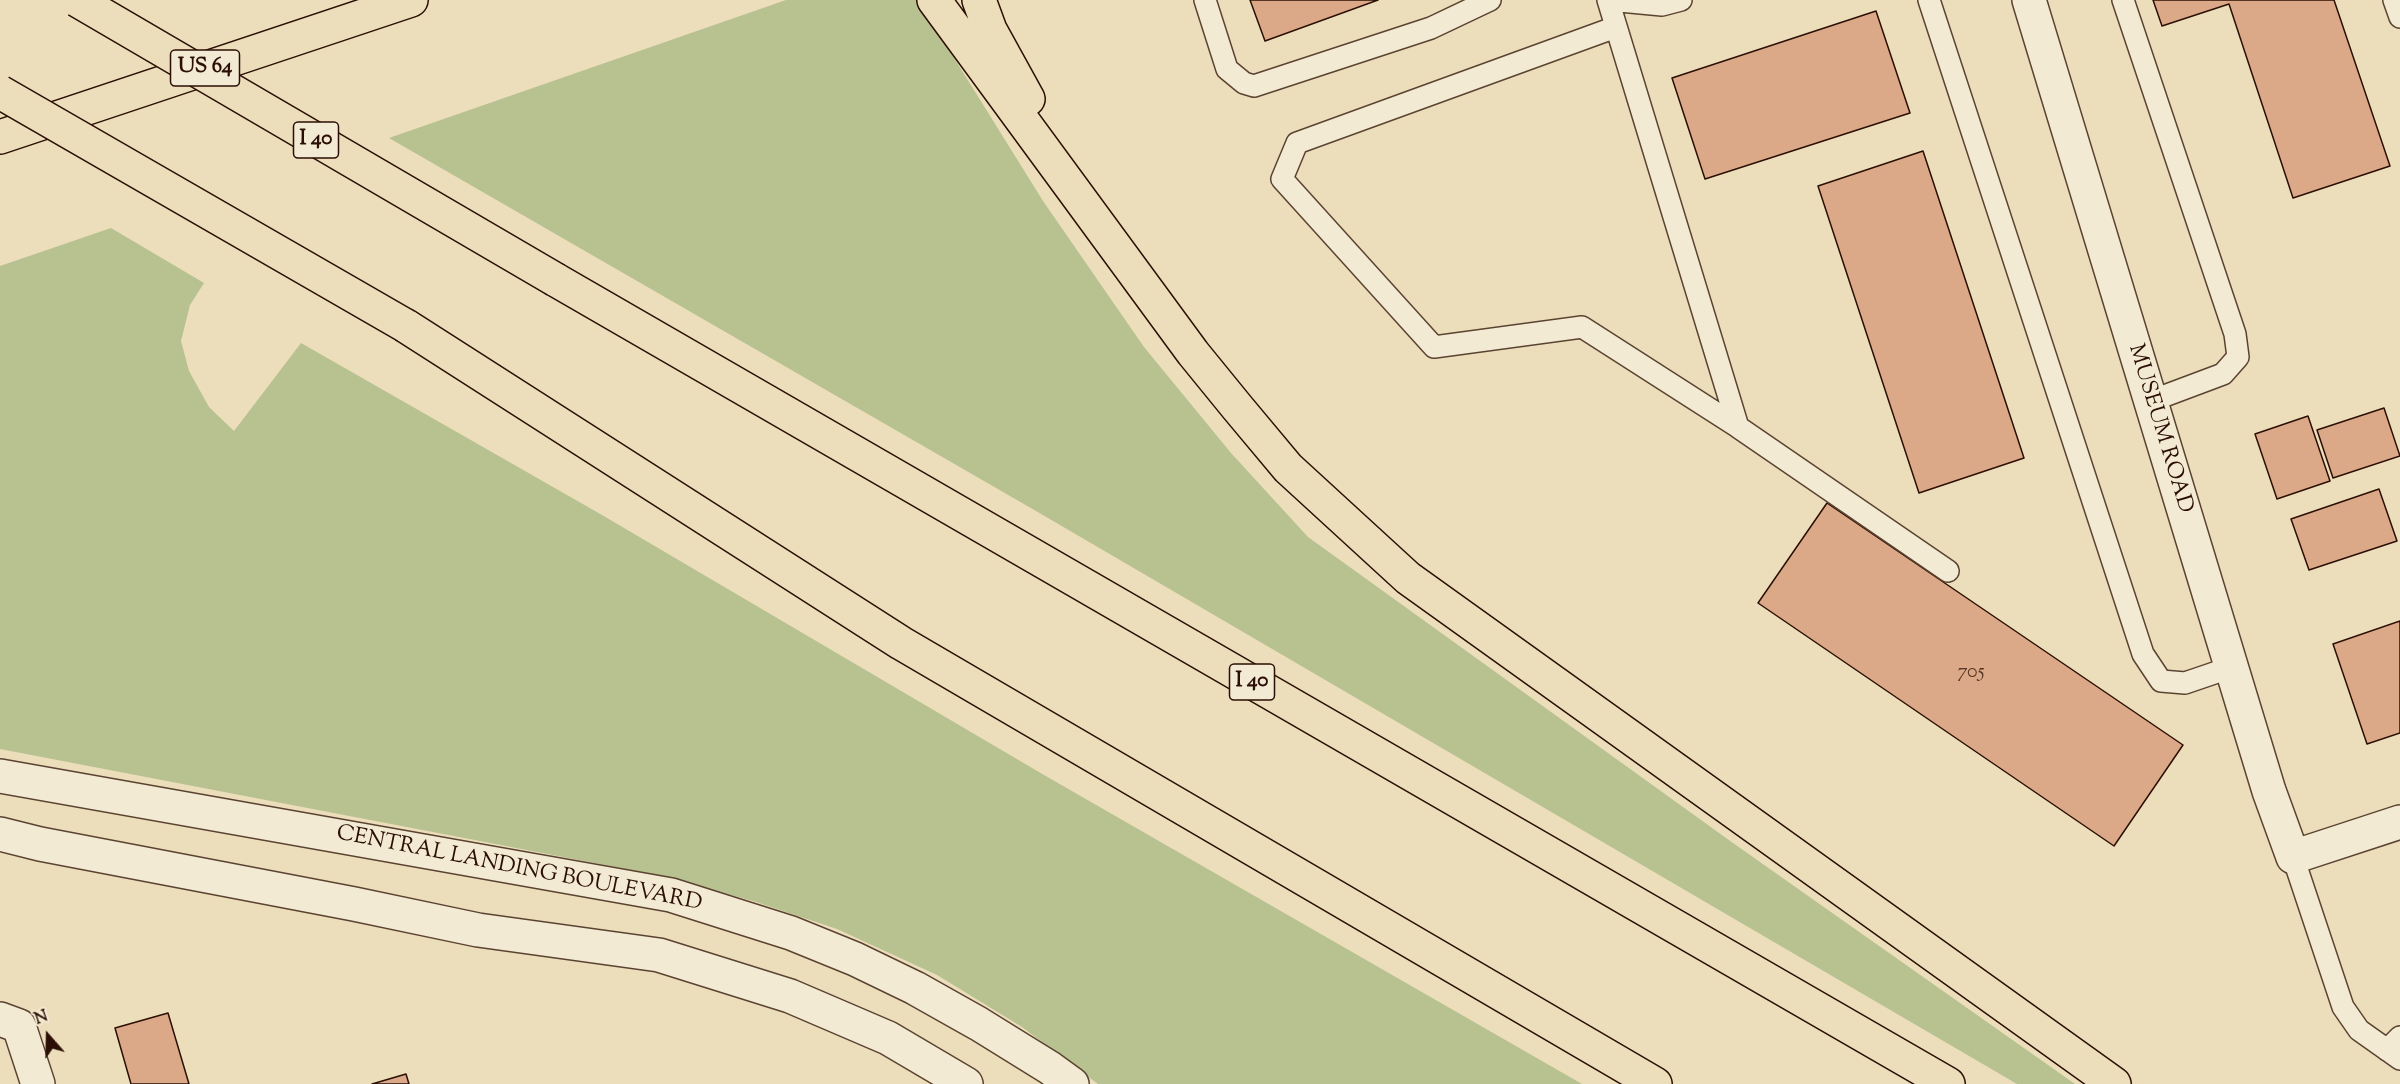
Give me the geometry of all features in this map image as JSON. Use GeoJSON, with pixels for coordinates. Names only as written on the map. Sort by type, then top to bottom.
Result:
{"type":"FeatureCollection","features":[{"type":"Feature","properties":{"kind":"highway","name":"I 40"},"geometry":{"type":"LineString","coordinates":[[77,0],[556,280],[1948,1084]]}},
{"type":"Feature","properties":{"kind":"highway","name":"US 64"},"geometry":{"type":"LineString","coordinates":[[0,137],[411,0]]}},
{"type":"Feature","properties":{"kind":"highway"},"geometry":{"type":"LineString","coordinates":[[934,0],[1193,353],[1288,468],[1408,578],[2114,1084]]}},
{"type":"Feature","properties":{"kind":"highway"},"geometry":{"type":"LineString","coordinates":[[979,0],[990,30],[1091,211]]}},
{"type":"Feature","properties":{"kind":"highway"},"geometry":{"type":"LineString","coordinates":[[0,92],[406,326],[901,643],[1655,1084]]}},
{"type":"Feature","properties":{"kind":"street","name":"MUSEUM ROAD"},"geometry":{"type":"LineString","coordinates":[[2029,0],[2269,790],[2293,857]]}},
{"type":"Feature","properties":{"kind":"street","name":"CENTRAL LANDING BOULEVARD"},"geometry":{"type":"LineString","coordinates":[[0,776],[671,895],[791,933],[915,988],[1050,1068],[1072,1084]]}},
{"type":"Feature","properties":{"kind":"street"},"geometry":{"type":"LineString","coordinates":[[2293,857],[2400,824]]}},
{"type":"Feature","properties":{"kind":"street"},"geometry":{"type":"LineString","coordinates":[[0,834],[40,844],[478,930],[659,955],[790,996],[888,1038],[966,1084]]}},
{"type":"Feature","properties":{"kind":"street"},"geometry":{"type":"LineString","coordinates":[[10,1022],[38,1084]]}},
{"type":"Feature","properties":{"kind":"lane"},"geometry":{"type":"LineString","coordinates":[[1204,0],[1227,69],[1244,83],[1254,86],[1431,28],[1488,1]]}},
{"type":"Feature","properties":{"kind":"lane"},"geometry":{"type":"LineString","coordinates":[[1681,0],[1662,5],[1608,0],[1738,427]]}},
{"type":"Feature","properties":{"kind":"lane"},"geometry":{"type":"LineString","coordinates":[[1929,0],[2143,654],[2161,681],[2185,683],[2232,667]]}},
{"type":"Feature","properties":{"kind":"lane"},"geometry":{"type":"LineString","coordinates":[[2123,0],[2235,334],[2238,357],[2223,374],[2151,401]]}},
{"type":"Feature","properties":{"kind":"lane"},"geometry":{"type":"LineString","coordinates":[[2394,0],[2400,17]]}},
{"type":"Feature","properties":{"kind":"lane"},"geometry":{"type":"LineString","coordinates":[[1616,27],[1297,144],[1282,179],[1434,347],[1582,327],[1738,427],[1948,571]]}},
{"type":"Feature","properties":{"kind":"lane"},"geometry":{"type":"LineString","coordinates":[[2293,857],[2343,1007],[2358,1030],[2396,1049]]}},
{"type":"Feature","properties":{"kind":"green space"},"geometry":{"type":"Polygon","coordinates":[[[786,0],[918,0],[1043,201],[1144,347],[1231,453],[1308,537],[1733,843],[2075,1084],[2017,1084],[1036,511],[389,138],[786,0]]]}},
{"type":"Feature","properties":{"kind":"green space"},"geometry":{"type":"Polygon","coordinates":[[[111,228],[204,283],[190,305],[181,341],[189,371],[209,407],[234,431],[301,343],[602,515],[1044,775],[1582,1084],[1098,1084],[1022,1027],[937,975],[837,929],[753,901],[657,875],[0,749],[0,266],[111,228]]]}},
{"type":"Feature","properties":{"kind":"building"},"geometry":{"type":"Polygon","coordinates":[[[1250,0],[1378,0],[1265,41],[1250,0]]]}},
{"type":"Feature","properties":{"kind":"building"},"geometry":{"type":"Polygon","coordinates":[[[2153,0],[2334,0],[2390,166],[2293,198],[2229,4],[2162,26],[2153,0]]]}},
{"type":"Feature","properties":{"kind":"building"},"geometry":{"type":"Polygon","coordinates":[[[1876,11],[1910,113],[1705,179],[1672,78],[1876,11]]]}},
{"type":"Feature","properties":{"kind":"building"},"geometry":{"type":"Polygon","coordinates":[[[1923,151],[2024,458],[1919,493],[1818,186],[1923,151]]]}},
{"type":"Feature","properties":{"kind":"building"},"geometry":{"type":"Polygon","coordinates":[[[2384,408],[2400,456],[2333,478],[2317,430],[2384,408]]]}},
{"type":"Feature","properties":{"kind":"building"},"geometry":{"type":"Polygon","coordinates":[[[2308,416],[2330,481],[2277,499],[2255,434],[2308,416]]]}},
{"type":"Feature","properties":{"kind":"building"},"geometry":{"type":"Polygon","coordinates":[[[2379,489],[2397,541],[2309,570],[2291,519],[2379,489]]]}},
{"type":"Feature","properties":{"kind":"building"},"geometry":{"type":"Polygon","coordinates":[[[1827,503],[2183,745],[2114,846],[1758,603],[1827,503]]]}},
{"type":"Feature","properties":{"kind":"building"},"geometry":{"type":"Polygon","coordinates":[[[2400,621],[2400,733],[2367,744],[2333,644],[2400,621]]]}},
{"type":"Feature","properties":{"kind":"building"},"geometry":{"type":"Polygon","coordinates":[[[168,1013],[189,1084],[131,1084],[115,1028],[168,1013]]]}},
{"type":"Feature","properties":{"kind":"building"},"geometry":{"type":"Polygon","coordinates":[[[406,1074],[409,1084],[372,1084],[406,1074]]]}}]}
